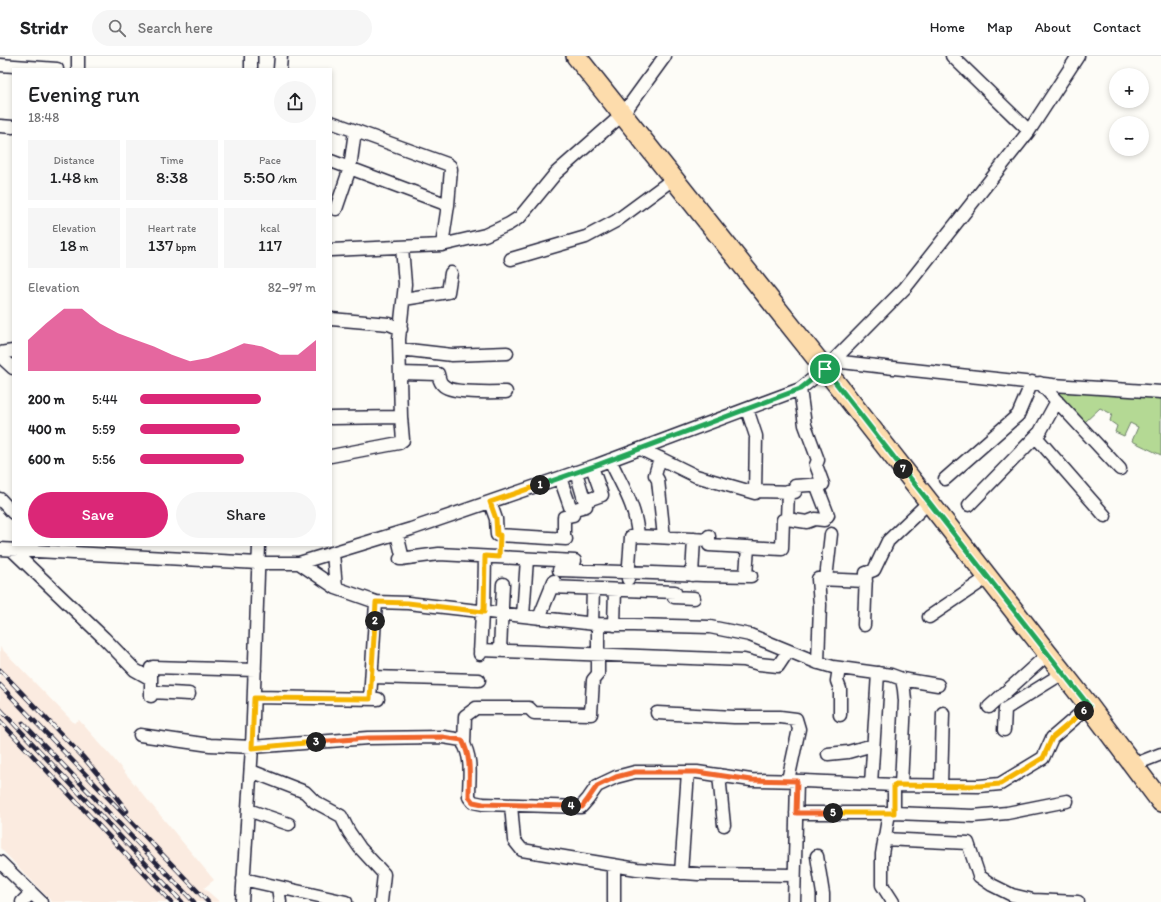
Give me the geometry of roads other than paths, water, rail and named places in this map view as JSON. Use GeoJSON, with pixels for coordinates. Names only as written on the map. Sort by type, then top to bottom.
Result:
{"type":"FeatureCollection","features":[{"type":"Feature","properties":{"kind":"main road"},"geometry":{"type":"LineString","coordinates":[[576,56],[673,179],[829,365],[929,502],[1089,706],[1161,802]]}},
{"type":"Feature","properties":{"kind":"street"},"geometry":{"type":"LineString","coordinates":[[78,56],[78,68]]}},
{"type":"Feature","properties":{"kind":"street"},"geometry":{"type":"LineString","coordinates":[[251,56],[251,68]]}},
{"type":"Feature","properties":{"kind":"street"},"geometry":{"type":"LineString","coordinates":[[280,68],[281,56]]}},
{"type":"Feature","properties":{"kind":"street"},"geometry":{"type":"LineString","coordinates":[[332,250],[442,244],[485,235],[509,224],[520,217],[556,173],[623,114],[665,56]]}},
{"type":"Feature","properties":{"kind":"street"},"geometry":{"type":"LineString","coordinates":[[952,56],[1029,131]]}},
{"type":"Feature","properties":{"kind":"street"},"geometry":{"type":"LineString","coordinates":[[0,549],[12,550],[30,548],[258,563],[299,563],[397,534],[592,467],[800,389],[829,365],[905,288],[1029,131],[1071,58]]}},
{"type":"Feature","properties":{"kind":"street"},"geometry":{"type":"LineString","coordinates":[[0,65],[43,68]]}},
{"type":"Feature","properties":{"kind":"street"},"geometry":{"type":"LineString","coordinates":[[332,122],[450,166],[448,205],[442,244]]}},
{"type":"Feature","properties":{"kind":"street"},"geometry":{"type":"LineString","coordinates":[[0,126],[12,127]]}},
{"type":"Feature","properties":{"kind":"street"},"geometry":{"type":"LineString","coordinates":[[336,209],[350,168],[355,131]]}},
{"type":"Feature","properties":{"kind":"street"},"geometry":{"type":"LineString","coordinates":[[332,161],[448,205]]}},
{"type":"Feature","properties":{"kind":"street"},"geometry":{"type":"LineString","coordinates":[[512,259],[586,237],[616,221],[673,179]]}},
{"type":"Feature","properties":{"kind":"street"},"geometry":{"type":"LineString","coordinates":[[332,456],[403,440],[399,339],[405,284],[402,246]]}},
{"type":"Feature","properties":{"kind":"street"},"geometry":{"type":"LineString","coordinates":[[404,299],[448,292],[451,273]]}},
{"type":"Feature","properties":{"kind":"street"},"geometry":{"type":"LineString","coordinates":[[332,319],[389,324],[401,329]]}},
{"type":"Feature","properties":{"kind":"street"},"geometry":{"type":"LineString","coordinates":[[400,349],[452,355],[507,353]]}},
{"type":"Feature","properties":{"kind":"street"},"geometry":{"type":"LineString","coordinates":[[0,353],[12,351]]}},
{"type":"Feature","properties":{"kind":"street"},"geometry":{"type":"LineString","coordinates":[[0,356],[12,367]]}},
{"type":"Feature","properties":{"kind":"street"},"geometry":{"type":"LineString","coordinates":[[829,365],[894,368],[1036,383],[1161,392]]}},
{"type":"Feature","properties":{"kind":"street"},"geometry":{"type":"LineString","coordinates":[[400,373],[438,374],[442,385],[448,390],[506,392]]}},
{"type":"Feature","properties":{"kind":"street"},"geometry":{"type":"LineString","coordinates":[[1036,383],[1057,401],[1120,470]]}},
{"type":"Feature","properties":{"kind":"street"},"geometry":{"type":"LineString","coordinates":[[945,479],[1018,415],[1036,383]]}},
{"type":"Feature","properties":{"kind":"street"},"geometry":{"type":"LineString","coordinates":[[800,389],[805,426],[818,460],[816,465],[823,484]]}},
{"type":"Feature","properties":{"kind":"street"},"geometry":{"type":"LineString","coordinates":[[969,505],[1036,437],[1057,401]]}},
{"type":"Feature","properties":{"kind":"street"},"geometry":{"type":"LineString","coordinates":[[747,409],[756,436],[755,491]]}},
{"type":"Feature","properties":{"kind":"street"},"geometry":{"type":"LineString","coordinates":[[332,418],[401,417]]}},
{"type":"Feature","properties":{"kind":"street"},"geometry":{"type":"LineString","coordinates":[[1036,437],[1105,516]]}},
{"type":"Feature","properties":{"kind":"street"},"geometry":{"type":"LineString","coordinates":[[641,449],[696,476],[755,493],[755,491],[795,492],[795,486],[823,484]]}},
{"type":"Feature","properties":{"kind":"street"},"geometry":{"type":"LineString","coordinates":[[660,458],[655,475],[658,480],[664,537]]}},
{"type":"Feature","properties":{"kind":"street"},"geometry":{"type":"LineString","coordinates":[[610,460],[632,506],[637,523],[638,536]]}},
{"type":"Feature","properties":{"kind":"street"},"geometry":{"type":"LineString","coordinates":[[585,501],[602,495],[592,467]]}},
{"type":"Feature","properties":{"kind":"street"},"geometry":{"type":"LineString","coordinates":[[571,510],[586,506],[576,472]]}},
{"type":"Feature","properties":{"kind":"street"},"geometry":{"type":"LineString","coordinates":[[540,618],[558,564],[564,517],[573,515],[560,478]]}},
{"type":"Feature","properties":{"kind":"street"},"geometry":{"type":"LineString","coordinates":[[628,590],[631,537],[709,538],[709,545],[782,549],[783,520],[808,522],[815,519],[824,520],[828,515],[818,488],[823,484]]}},
{"type":"Feature","properties":{"kind":"street"},"geometry":{"type":"LineString","coordinates":[[787,520],[788,491]]}},
{"type":"Feature","properties":{"kind":"street"},"geometry":{"type":"LineString","coordinates":[[0,499],[12,512]]}},
{"type":"Feature","properties":{"kind":"street"},"geometry":{"type":"LineString","coordinates":[[490,502],[496,519],[497,535],[562,539]]}},
{"type":"Feature","properties":{"kind":"street"},"geometry":{"type":"LineString","coordinates":[[864,625],[866,573],[874,570],[888,541],[929,502]]}},
{"type":"Feature","properties":{"kind":"street"},"geometry":{"type":"LineString","coordinates":[[397,534],[401,559],[439,554],[485,556],[528,559],[628,572],[692,575],[748,575],[748,547]]}},
{"type":"Feature","properties":{"kind":"street"},"geometry":{"type":"LineString","coordinates":[[826,579],[831,534]]}},
{"type":"Feature","properties":{"kind":"street"},"geometry":{"type":"LineString","coordinates":[[499,557],[500,535]]}},
{"type":"Feature","properties":{"kind":"street"},"geometry":{"type":"LineString","coordinates":[[692,575],[694,539]]}},
{"type":"Feature","properties":{"kind":"street"},"geometry":{"type":"LineString","coordinates":[[242,902],[251,771],[259,546]]}},
{"type":"Feature","properties":{"kind":"street"},"geometry":{"type":"LineString","coordinates":[[12,550],[104,638],[135,670],[150,679]]}},
{"type":"Feature","properties":{"kind":"street"},"geometry":{"type":"LineString","coordinates":[[333,553],[336,588]]}},
{"type":"Feature","properties":{"kind":"street"},"geometry":{"type":"LineString","coordinates":[[485,556],[480,652],[500,650],[744,660],[759,664],[778,666],[788,651]]}},
{"type":"Feature","properties":{"kind":"street"},"geometry":{"type":"LineString","coordinates":[[523,616],[528,559]]}},
{"type":"Feature","properties":{"kind":"street"},"geometry":{"type":"LineString","coordinates":[[558,564],[575,561]]}},
{"type":"Feature","properties":{"kind":"street"},"geometry":{"type":"LineString","coordinates":[[299,563],[336,588],[376,602],[408,603],[595,624],[710,627],[750,635],[818,663],[839,668],[891,675],[902,679],[938,685]]}},
{"type":"Feature","properties":{"kind":"street"},"geometry":{"type":"LineString","coordinates":[[652,591],[653,573]]}},
{"type":"Feature","properties":{"kind":"street"},"geometry":{"type":"LineString","coordinates":[[930,617],[988,577]]}},
{"type":"Feature","properties":{"kind":"street"},"geometry":{"type":"LineString","coordinates":[[818,663],[820,605],[818,579],[866,581]]}},
{"type":"Feature","properties":{"kind":"street"},"geometry":{"type":"LineString","coordinates":[[500,650],[503,584]]}},
{"type":"Feature","properties":{"kind":"street"},"geometry":{"type":"LineString","coordinates":[[551,587],[674,592],[674,597],[694,598]]}},
{"type":"Feature","properties":{"kind":"street"},"geometry":{"type":"LineString","coordinates":[[464,745],[465,716],[476,708],[529,708],[534,713],[591,714],[593,680],[598,674],[593,589]]}},
{"type":"Feature","properties":{"kind":"street"},"geometry":{"type":"LineString","coordinates":[[614,625],[615,590]]}},
{"type":"Feature","properties":{"kind":"street"},"geometry":{"type":"LineString","coordinates":[[254,698],[374,699],[371,685],[376,602]]}},
{"type":"Feature","properties":{"kind":"street"},"geometry":{"type":"LineString","coordinates":[[989,707],[1048,654]]}},
{"type":"Feature","properties":{"kind":"street"},"geometry":{"type":"LineString","coordinates":[[189,694],[151,694],[151,668],[255,670]]}},
{"type":"Feature","properties":{"kind":"street"},"geometry":{"type":"LineString","coordinates":[[839,668],[837,681],[840,689],[840,715]]}},
{"type":"Feature","properties":{"kind":"street"},"geometry":{"type":"LineString","coordinates":[[871,784],[878,673]]}},
{"type":"Feature","properties":{"kind":"street"},"geometry":{"type":"LineString","coordinates":[[1004,730],[1005,709],[1063,673]]}},
{"type":"Feature","properties":{"kind":"street"},"geometry":{"type":"LineString","coordinates":[[372,677],[478,680]]}},
{"type":"Feature","properties":{"kind":"street"},"geometry":{"type":"LineString","coordinates":[[893,902],[882,885],[882,854],[884,839],[897,785],[905,701],[902,679]]}},
{"type":"Feature","properties":{"kind":"street"},"geometry":{"type":"LineString","coordinates":[[140,735],[210,745],[252,748],[368,738],[442,737],[462,740],[467,750],[470,764],[469,797],[473,802],[483,804],[582,807],[597,786],[616,777],[635,772],[697,772],[751,780],[792,780],[897,785],[979,786],[1000,784],[1043,758],[1052,738],[1089,706]]}},
{"type":"Feature","properties":{"kind":"street"},"geometry":{"type":"LineString","coordinates":[[657,713],[734,717],[780,717],[796,719],[799,729],[792,780],[796,813],[794,902]]}},
{"type":"Feature","properties":{"kind":"street"},"geometry":{"type":"LineString","coordinates":[[941,786],[943,713]]}},
{"type":"Feature","properties":{"kind":"street"},"geometry":{"type":"LineString","coordinates":[[828,754],[848,752],[873,746]]}},
{"type":"Feature","properties":{"kind":"street"},"geometry":{"type":"LineString","coordinates":[[1133,765],[1161,754]]}},
{"type":"Feature","properties":{"kind":"street"},"geometry":{"type":"LineString","coordinates":[[251,771],[305,792],[315,802],[341,816],[349,832],[360,848],[384,874],[381,902]]}},
{"type":"Feature","properties":{"kind":"street"},"geometry":{"type":"LineString","coordinates":[[681,873],[688,772]]}},
{"type":"Feature","properties":{"kind":"street"},"geometry":{"type":"LineString","coordinates":[[719,775],[724,825]]}},
{"type":"Feature","properties":{"kind":"street"},"geometry":{"type":"LineString","coordinates":[[796,813],[891,813],[973,816],[1006,813],[1067,800]]}},
{"type":"Feature","properties":{"kind":"street"},"geometry":{"type":"LineString","coordinates":[[511,804],[514,840],[522,850],[614,865],[681,873],[794,875]]}},
{"type":"Feature","properties":{"kind":"street"},"geometry":{"type":"LineString","coordinates":[[248,810],[289,824]]}},
{"type":"Feature","properties":{"kind":"street"},"geometry":{"type":"LineString","coordinates":[[884,839],[968,843],[979,876],[992,885],[1012,895],[1033,900],[1078,902]]}},
{"type":"Feature","properties":{"kind":"street"},"geometry":{"type":"LineString","coordinates":[[817,856],[823,902]]}},
{"type":"Feature","properties":{"kind":"street"},"geometry":{"type":"LineString","coordinates":[[0,862],[41,902]]}},
{"type":"Feature","properties":{"kind":"street"},"geometry":{"type":"LineString","coordinates":[[614,865],[614,902]]}},
{"type":"Feature","properties":{"kind":"street"},"geometry":{"type":"LineString","coordinates":[[243,879],[346,902]]}},
{"type":"Feature","properties":{"kind":"street"},"geometry":{"type":"LineString","coordinates":[[278,887],[280,902]]}},
{"type":"Feature","properties":{"kind":"street"},"geometry":{"type":"LineString","coordinates":[[22,902],[31,893]]}},
{"type":"Feature","properties":{"kind":"railway"},"geometry":{"type":"LineString","coordinates":[[0,670],[83,757],[127,811]]}},
{"type":"Feature","properties":{"kind":"railway"},"geometry":{"type":"LineString","coordinates":[[0,685],[208,902]]}},
{"type":"Feature","properties":{"kind":"railway"},"geometry":{"type":"LineString","coordinates":[[0,709],[182,902]]}},
{"type":"Feature","properties":{"kind":"railway"},"geometry":{"type":"LineString","coordinates":[[0,721],[171,902]]}},
{"type":"Feature","properties":{"kind":"railway"},"geometry":{"type":"LineString","coordinates":[[23,723],[194,902]]}}]}
